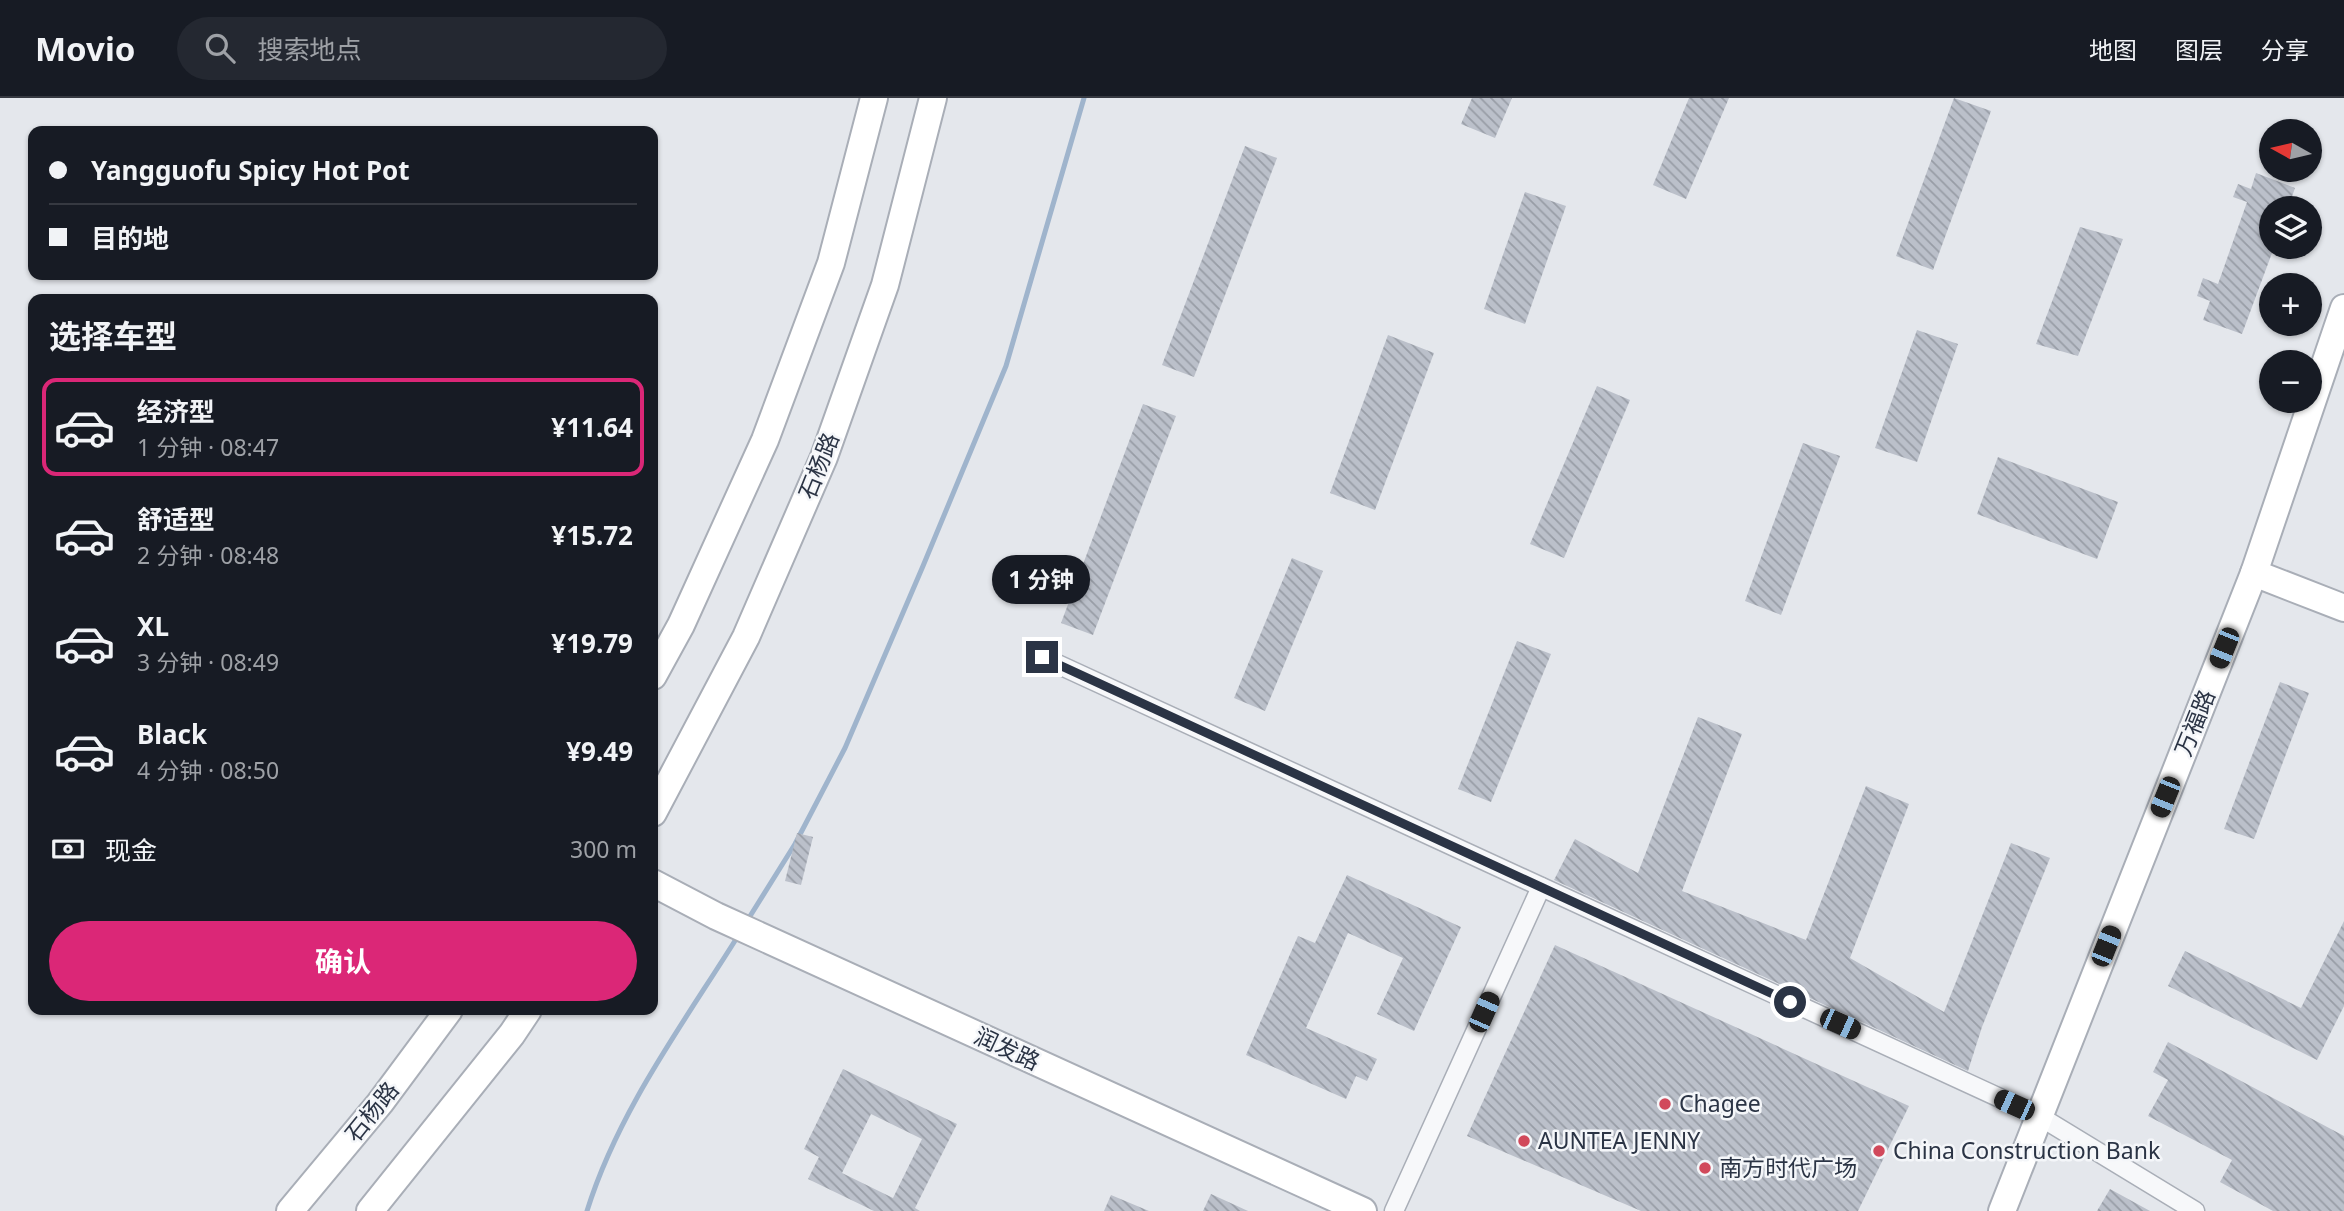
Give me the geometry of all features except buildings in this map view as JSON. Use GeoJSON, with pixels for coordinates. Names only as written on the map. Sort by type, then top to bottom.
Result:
{"type":"FeatureCollection","features":[{"type":"Feature","properties":{"kind":"main road"},"geometry":{"type":"LineString","coordinates":[[658,667],[681,625],[765,440],[831,263],[874,98]]}},
{"type":"Feature","properties":{"kind":"main road","name":"石杨路"},"geometry":{"type":"LineString","coordinates":[[658,804],[746,637],[824,457],[885,285],[933,98]]}},
{"type":"Feature","properties":{"kind":"main road","name":"万福路"},"geometry":{"type":"LineString","coordinates":[[2002,1211],[2254,573],[2344,308]]}},
{"type":"Feature","properties":{"kind":"main road"},"geometry":{"type":"LineString","coordinates":[[2254,573],[2344,608]]}},
{"type":"Feature","properties":{"kind":"main road","name":"润发路"},"geometry":{"type":"LineString","coordinates":[[658,886],[716,916],[1363,1211]]}},
{"type":"Feature","properties":{"kind":"main road","name":"石杨路"},"geometry":{"type":"LineString","coordinates":[[290,1211],[380,1103],[445,1015]]}},
{"type":"Feature","properties":{"kind":"main road"},"geometry":{"type":"LineString","coordinates":[[370,1211],[487,1066],[524,1015]]}},
{"type":"Feature","properties":{"kind":"street"},"geometry":{"type":"LineString","coordinates":[[1042,657],[2039,1116],[2195,1211]]}},
{"type":"Feature","properties":{"kind":"street"},"geometry":{"type":"LineString","coordinates":[[1394,1211],[1541,887]]}},
{"type":"Feature","properties":{"kind":"waterway"},"geometry":{"type":"LineString","coordinates":[[747,921],[795,844],[845,748],[1006,366],[1084,98]]}},
{"type":"Feature","properties":{"kind":"waterway"},"geometry":{"type":"LineString","coordinates":[[587,1211],[600,1174],[634,1103],[738,936]]}},
{"type":"Feature","properties":{"kind":"place","name":"Chagee"},"geometry":{"type":"Point","coordinates":[1665,1104]}},
{"type":"Feature","properties":{"kind":"place","name":"AUNTEA JENNY"},"geometry":{"type":"Point","coordinates":[1524,1141]}},
{"type":"Feature","properties":{"kind":"place","name":"China Construction Bank"},"geometry":{"type":"Point","coordinates":[1879,1151]}},
{"type":"Feature","properties":{"kind":"place","name":"南方时代广场"},"geometry":{"type":"Point","coordinates":[1705,1168]}},
{"type":"Feature","properties":{"kind":"route"},"geometry":{"type":"LineString","coordinates":[[1042,657],[1790,1002]]}}]}
